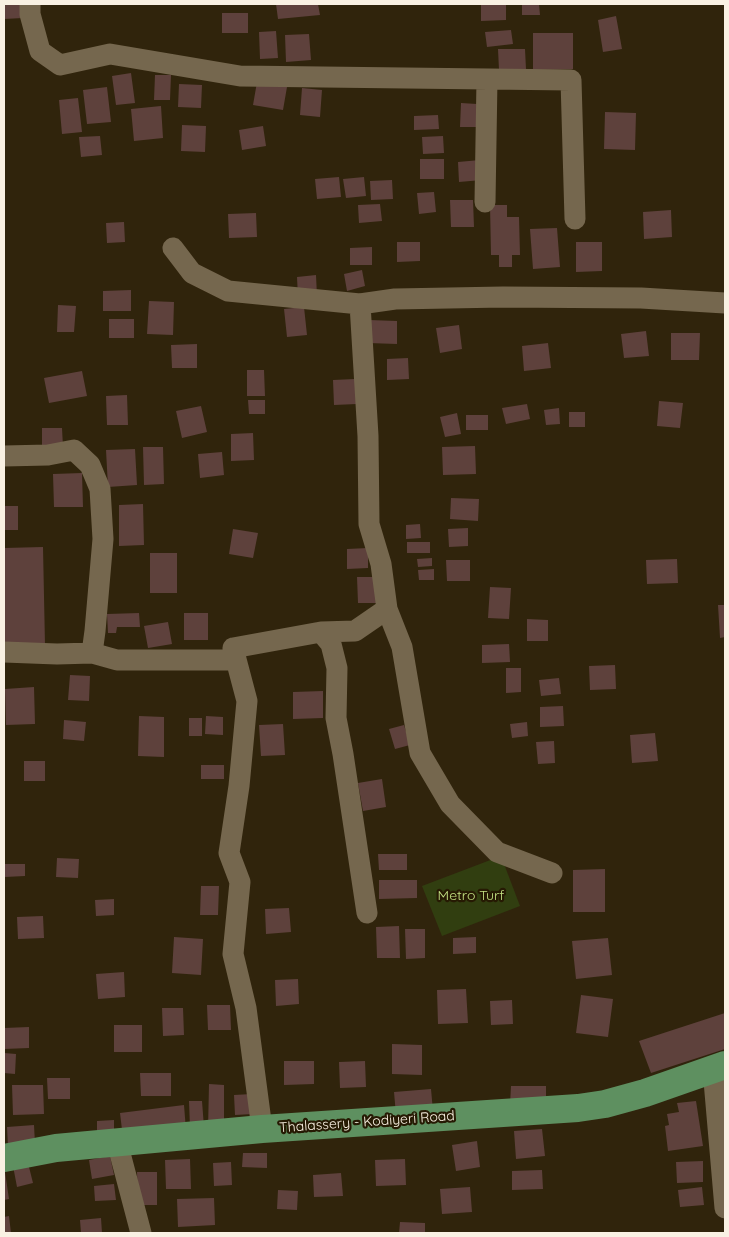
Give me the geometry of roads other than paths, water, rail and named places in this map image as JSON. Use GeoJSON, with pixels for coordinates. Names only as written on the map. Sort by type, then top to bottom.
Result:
{"type":"FeatureCollection","features":[{"type":"Feature","properties":{"kind":"main road","name":"Thalassery - Kodiyeri Road"},"geometry":{"type":"LineString","coordinates":[[4,1158],[56,1148],[262,1129],[578,1108],[605,1104],[719,1067]]}},
{"type":"Feature","properties":{"kind":"street"},"geometry":{"type":"LineString","coordinates":[[30,4],[30,14],[40,51],[60,64],[110,54],[240,76],[571,80],[575,219]]}},
{"type":"Feature","properties":{"kind":"street"},"geometry":{"type":"LineString","coordinates":[[485,202],[488,79]]}},
{"type":"Feature","properties":{"kind":"street"},"geometry":{"type":"LineString","coordinates":[[173,248],[192,273],[228,291],[360,304],[395,299],[503,297],[641,298],[725,303]]}},
{"type":"Feature","properties":{"kind":"street"},"geometry":{"type":"LineString","coordinates":[[360,304],[368,436],[369,524],[381,564],[387,609],[402,647],[420,753],[450,804],[497,852],[552,873]]}},
{"type":"Feature","properties":{"kind":"street"},"geometry":{"type":"LineString","coordinates":[[4,456],[48,455],[74,450],[90,465],[100,489],[103,539],[92,653]]}},
{"type":"Feature","properties":{"kind":"street"},"geometry":{"type":"LineString","coordinates":[[262,1129],[246,1008],[233,954],[240,882],[230,852],[239,786],[247,701],[233,648],[321,632],[355,630],[387,609]]}},
{"type":"Feature","properties":{"kind":"street"},"geometry":{"type":"LineString","coordinates":[[321,632],[331,644],[337,668],[336,718],[367,913]]}},
{"type":"Feature","properties":{"kind":"street"},"geometry":{"type":"LineString","coordinates":[[4,652],[92,653],[117,660],[236,660]]}},
{"type":"Feature","properties":{"kind":"street"},"geometry":{"type":"LineString","coordinates":[[719,1067],[725,1208]]}},
{"type":"Feature","properties":{"kind":"street"},"geometry":{"type":"LineString","coordinates":[[117,1142],[142,1233]]}},
{"type":"Feature","properties":{"kind":"park label","name":"Metro Turf"},"geometry":{"type":"Point","coordinates":[471,896]}}]}
